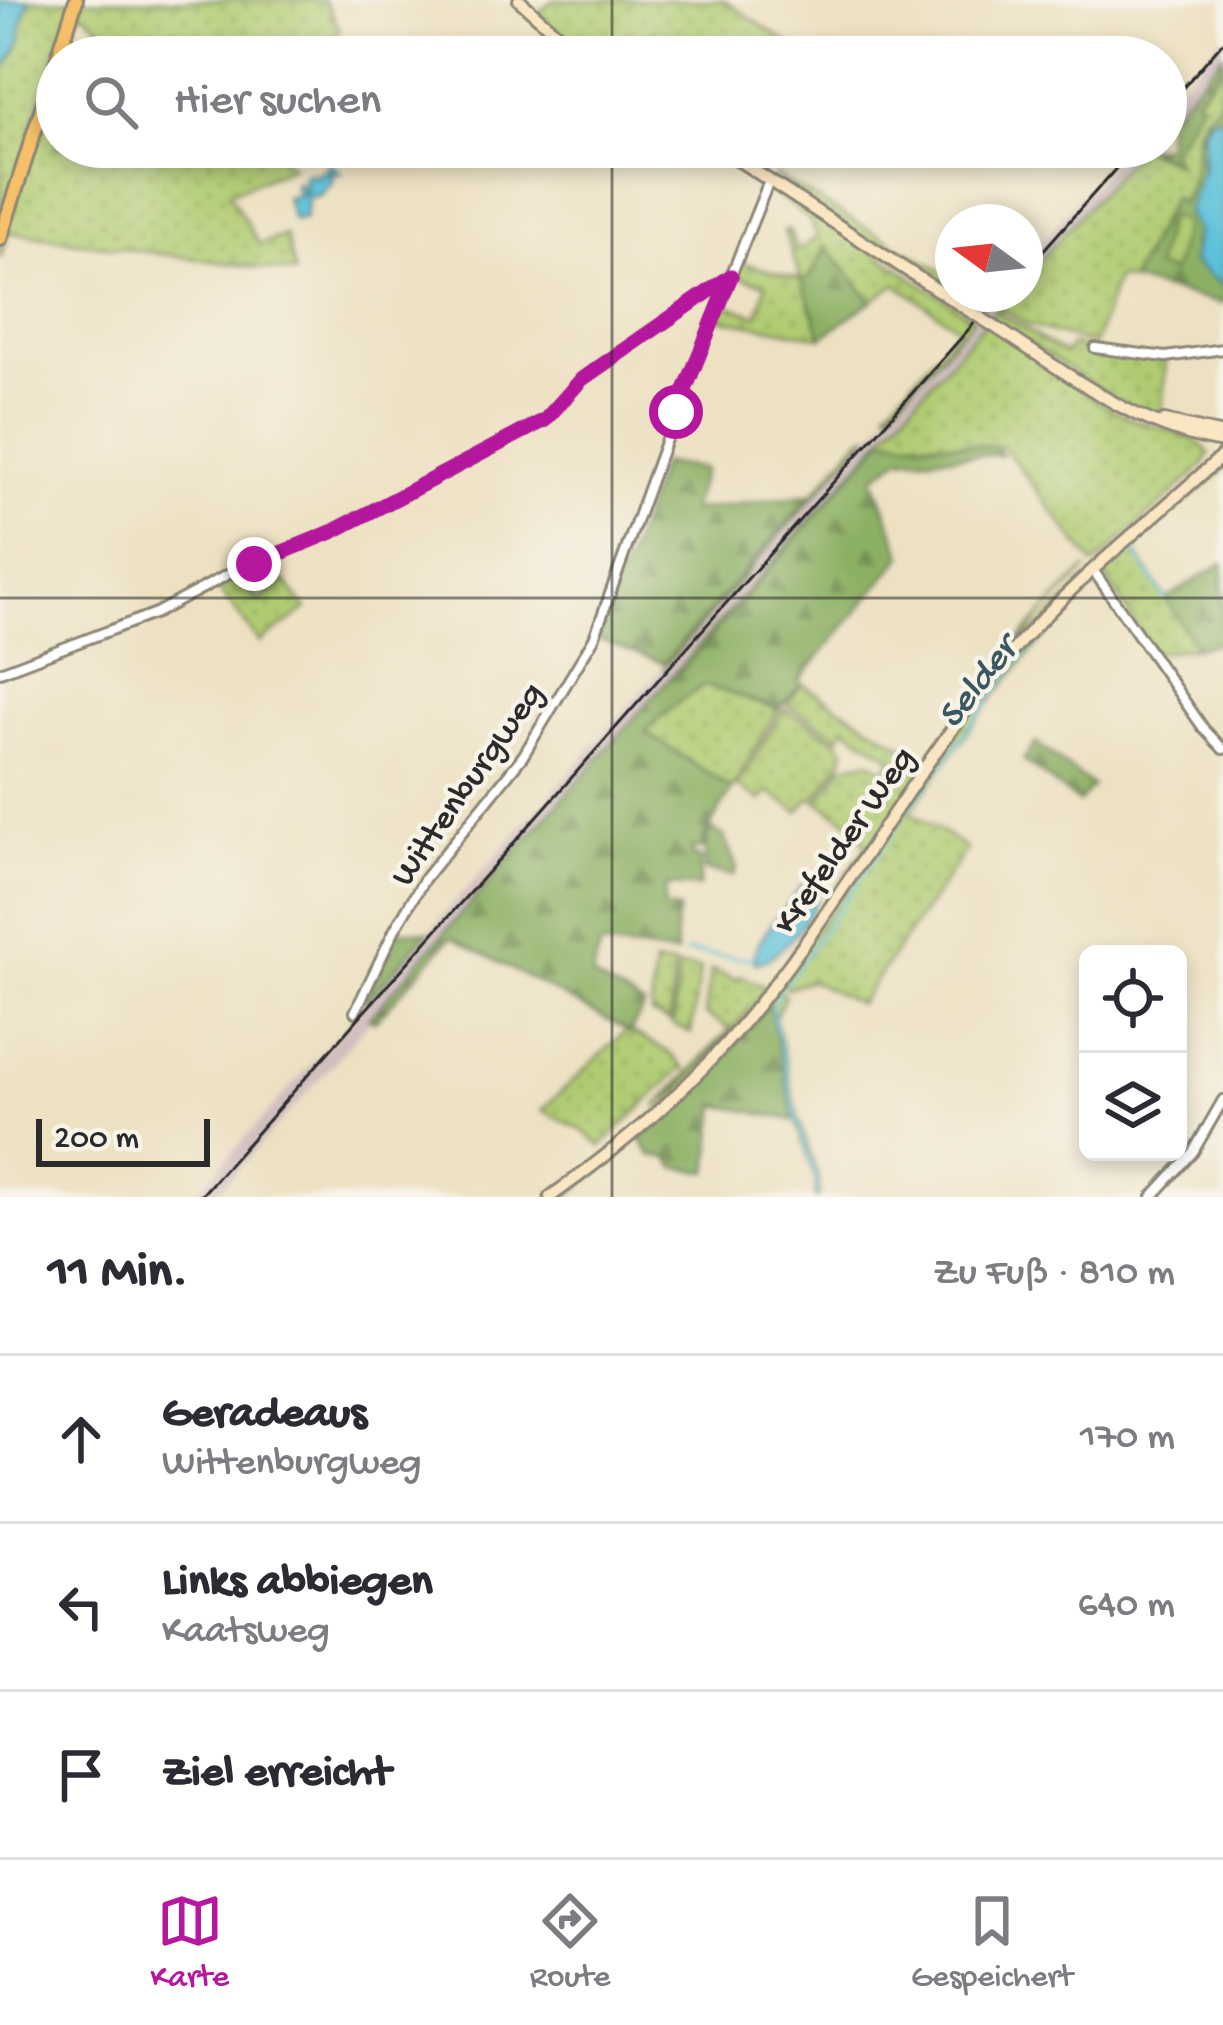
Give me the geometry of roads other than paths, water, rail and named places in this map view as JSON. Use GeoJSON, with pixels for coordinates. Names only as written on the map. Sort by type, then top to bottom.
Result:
{"type":"FeatureCollection","features":[{"type":"Feature","properties":{"kind":"main road"},"geometry":{"type":"LineString","coordinates":[[65,36],[76,0]]}},
{"type":"Feature","properties":{"kind":"main road"},"geometry":{"type":"LineString","coordinates":[[0,239],[36,127]]}},
{"type":"Feature","properties":{"kind":"street"},"geometry":{"type":"LineString","coordinates":[[519,0],[559,36]]}},
{"type":"Feature","properties":{"kind":"street"},"geometry":{"type":"LineString","coordinates":[[750,168],[1116,404],[1153,423],[1203,439],[1223,438]]}},
{"type":"Feature","properties":{"kind":"street","name":"Wittenburgweg"},"geometry":{"type":"LineString","coordinates":[[355,1012],[394,929],[425,878],[523,756],[594,638],[673,420],[770,181]]}},
{"type":"Feature","properties":{"kind":"street"},"geometry":{"type":"LineString","coordinates":[[0,672],[155,613],[227,575],[334,531],[545,420],[582,379],[731,276]]}},
{"type":"Feature","properties":{"kind":"street"},"geometry":{"type":"LineString","coordinates":[[1095,348],[1166,357],[1223,349]]}},
{"type":"Feature","properties":{"kind":"street"},"geometry":{"type":"LineString","coordinates":[[1116,404],[1223,438]]}},
{"type":"Feature","properties":{"kind":"street"},"geometry":{"type":"LineString","coordinates":[[1203,439],[1211,453],[1205,471]]}},
{"type":"Feature","properties":{"kind":"street","name":"Krefelder Weg"},"geometry":{"type":"LineString","coordinates":[[550,1197],[658,1112],[731,1038],[1031,630],[1223,455]]}},
{"type":"Feature","properties":{"kind":"street"},"geometry":{"type":"LineString","coordinates":[[1093,570],[1204,729],[1223,749]]}},
{"type":"Feature","properties":{"kind":"street"},"geometry":{"type":"LineString","coordinates":[[1152,1197],[1193,1152],[1223,1100]]}},
{"type":"Feature","properties":{"kind":"water"},"geometry":{"type":"Polygon","coordinates":[[[0,0],[30,0],[20,44],[3,71],[0,120],[0,0]]]}},
{"type":"Feature","properties":{"kind":"water"},"geometry":{"type":"Polygon","coordinates":[[[1216,116],[1223,118],[1223,286],[1192,262],[1197,231],[1187,212],[1202,169],[1203,131],[1216,116]]]}},
{"type":"Feature","properties":{"kind":"water"},"geometry":{"type":"Polygon","coordinates":[[[326,168],[341,173],[332,174],[332,182],[320,195],[308,197],[304,219],[293,220],[286,197],[304,194],[294,189],[296,182],[306,189],[303,176],[330,173],[326,168]]]}},
{"type":"Feature","properties":{"kind":"water"},"geometry":{"type":"Polygon","coordinates":[[[807,884],[818,895],[808,915],[784,945],[756,963],[753,959],[761,939],[807,884]]]}},
{"type":"Feature","properties":{"kind":"waterway","name":"Selder"},"geometry":{"type":"LineString","coordinates":[[1107,571],[1133,549],[1165,599]]}},
{"type":"Feature","properties":{"kind":"waterway","name":"Selder"},"geometry":{"type":"LineString","coordinates":[[909,810],[1016,664],[1088,588]]}},
{"type":"Feature","properties":{"kind":"waterway","name":"Selder"},"geometry":{"type":"LineString","coordinates":[[785,984],[903,819]]}},
{"type":"Feature","properties":{"kind":"waterway"},"geometry":{"type":"LineString","coordinates":[[685,952],[706,954]]}},
{"type":"Feature","properties":{"kind":"waterway"},"geometry":{"type":"LineString","coordinates":[[707,954],[753,959]]}},
{"type":"Feature","properties":{"kind":"waterway","name":"Selder"},"geometry":{"type":"LineString","coordinates":[[780,991],[771,1005],[797,1119],[817,1181],[817,1197]]}},
{"type":"Feature","properties":{"kind":"railway"},"geometry":{"type":"LineString","coordinates":[[1187,83],[1223,42]]}},
{"type":"Feature","properties":{"kind":"railway"},"geometry":{"type":"LineString","coordinates":[[1043,251],[1116,168]]}},
{"type":"Feature","properties":{"kind":"railway"},"geometry":{"type":"LineString","coordinates":[[200,1197],[984,312]]}}]}
